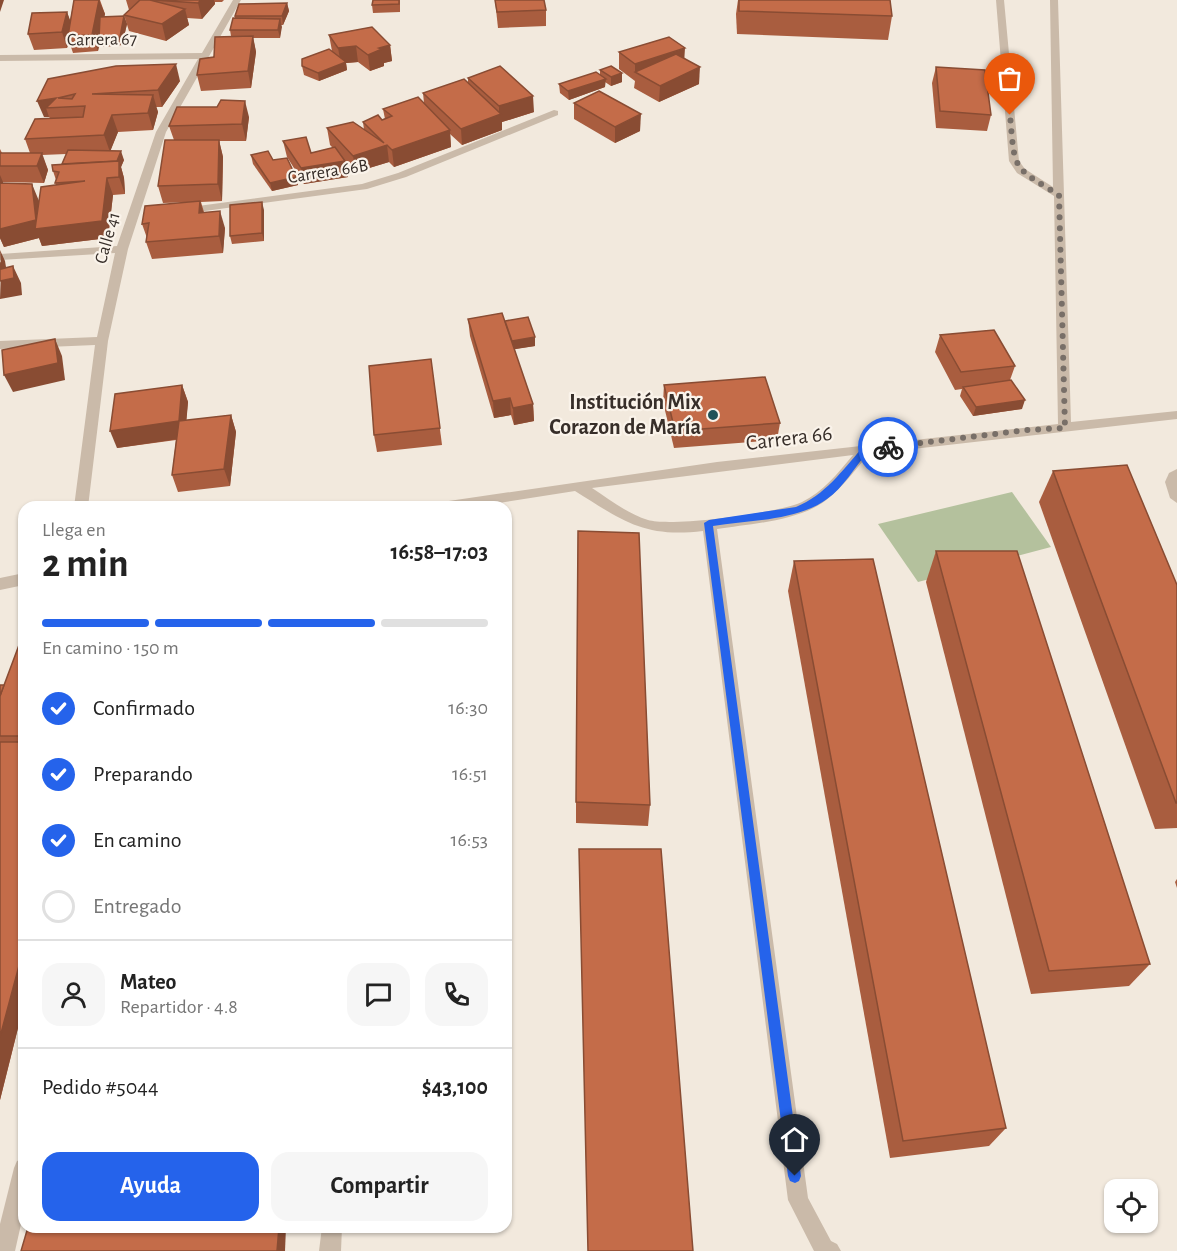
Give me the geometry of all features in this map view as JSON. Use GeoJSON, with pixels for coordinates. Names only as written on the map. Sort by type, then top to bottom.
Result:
{"type":"FeatureCollection","features":[{"type":"Feature","properties":{"kind":"street","name":"Calle 41"},"geometry":{"type":"LineString","coordinates":[[82,501],[102,341],[122,249],[138,217],[161,132],[237,0]]}},
{"type":"Feature","properties":{"kind":"street"},"geometry":{"type":"LineString","coordinates":[[999,0],[1014,161],[1021,171],[1059,195]]}},
{"type":"Feature","properties":{"kind":"street"},"geometry":{"type":"LineString","coordinates":[[1054,0],[1065,428]]}},
{"type":"Feature","properties":{"kind":"street","name":"Carrera 67"},"geometry":{"type":"LineString","coordinates":[[0,58],[205,56]]}},
{"type":"Feature","properties":{"kind":"street","name":"Carrera 66B"},"geometry":{"type":"LineString","coordinates":[[167,213],[363,187],[402,175],[554,113]]}},
{"type":"Feature","properties":{"kind":"street"},"geometry":{"type":"LineString","coordinates":[[0,258],[122,249]]}},
{"type":"Feature","properties":{"kind":"street"},"geometry":{"type":"LineString","coordinates":[[0,345],[102,341]]}},
{"type":"Feature","properties":{"kind":"street","name":"Carrera 66"},"geometry":{"type":"LineString","coordinates":[[481,501],[578,486],[865,450],[1027,430],[1177,415]]}},
{"type":"Feature","properties":{"kind":"street"},"geometry":{"type":"LineString","coordinates":[[578,486],[634,520],[652,527],[673,529],[797,510],[826,495],[865,450]]}},
{"type":"Feature","properties":{"kind":"street"},"geometry":{"type":"LineString","coordinates":[[1177,474],[1173,477],[1171,486],[1177,498]]}},
{"type":"Feature","properties":{"kind":"street"},"geometry":{"type":"LineString","coordinates":[[709,523],[798,1200],[824,1248],[830,1251]]}},
{"type":"Feature","properties":{"kind":"street"},"geometry":{"type":"LineString","coordinates":[[0,584],[18,580]]}},
{"type":"Feature","properties":{"kind":"street"},"geometry":{"type":"LineString","coordinates":[[4,1251],[18,1193]]}},
{"type":"Feature","properties":{"kind":"street"},"geometry":{"type":"LineString","coordinates":[[330,1251],[332,1233]]}},
{"type":"Feature","properties":{"kind":"green space"},"geometry":{"type":"Polygon","coordinates":[[[1012,492],[1051,547],[918,582],[878,524],[1012,492]]]}},
{"type":"Feature","properties":{"kind":"building"},"geometry":{"type":"Polygon","coordinates":[[[74,0],[99,0],[92,35],[68,36],[74,0]]]}},
{"type":"Feature","properties":{"kind":"building"},"geometry":{"type":"Polygon","coordinates":[[[140,0],[150,0],[185,9],[162,24],[124,15],[140,0]]]}},
{"type":"Feature","properties":{"kind":"building"},"geometry":{"type":"Polygon","coordinates":[[[153,0],[201,0],[198,3],[153,0]]]}},
{"type":"Feature","properties":{"kind":"building"},"geometry":{"type":"Polygon","coordinates":[[[373,0],[399,0],[399,4],[372,5],[373,0]]]}},
{"type":"Feature","properties":{"kind":"building"},"geometry":{"type":"Polygon","coordinates":[[[495,0],[544,0],[546,10],[497,12],[495,0]]]}},
{"type":"Feature","properties":{"kind":"building"},"geometry":{"type":"Polygon","coordinates":[[[739,0],[890,0],[892,16],[739,11],[739,0]]]}},
{"type":"Feature","properties":{"kind":"building"},"geometry":{"type":"Polygon","coordinates":[[[287,3],[282,16],[235,16],[239,4],[287,3]]]}},
{"type":"Feature","properties":{"kind":"building"},"geometry":{"type":"Polygon","coordinates":[[[67,12],[62,32],[28,34],[32,13],[67,12]]]}},
{"type":"Feature","properties":{"kind":"building"},"geometry":{"type":"Polygon","coordinates":[[[124,16],[120,37],[99,39],[100,17],[124,16]]]}},
{"type":"Feature","properties":{"kind":"building"},"geometry":{"type":"Polygon","coordinates":[[[233,18],[280,19],[278,30],[230,30],[233,18]]]}},
{"type":"Feature","properties":{"kind":"building"},"geometry":{"type":"Polygon","coordinates":[[[372,27],[390,45],[379,48],[382,49],[368,55],[356,46],[338,48],[329,35],[372,27]]]}},
{"type":"Feature","properties":{"kind":"building"},"geometry":{"type":"Polygon","coordinates":[[[253,36],[248,71],[197,75],[200,59],[214,57],[215,37],[253,36]]]}},
{"type":"Feature","properties":{"kind":"building"},"geometry":{"type":"Polygon","coordinates":[[[669,37],[685,48],[635,64],[619,52],[669,37]]]}},
{"type":"Feature","properties":{"kind":"building"},"geometry":{"type":"Polygon","coordinates":[[[329,49],[346,62],[318,73],[302,66],[302,59],[329,49]]]}},
{"type":"Feature","properties":{"kind":"building"},"geometry":{"type":"Polygon","coordinates":[[[676,54],[700,67],[660,86],[635,72],[676,54]]]}},
{"type":"Feature","properties":{"kind":"building"},"geometry":{"type":"Polygon","coordinates":[[[176,64],[158,90],[92,94],[153,95],[148,113],[112,115],[104,135],[25,139],[35,119],[83,117],[85,106],[46,108],[56,98],[37,101],[48,79],[116,66],[176,64]],[[75,94],[58,98],[72,99],[75,94]]]}},
{"type":"Feature","properties":{"kind":"building"},"geometry":{"type":"Polygon","coordinates":[[[500,66],[533,96],[499,106],[468,78],[500,66]]]}},
{"type":"Feature","properties":{"kind":"building"},"geometry":{"type":"Polygon","coordinates":[[[611,66],[622,73],[611,77],[600,70],[611,66]]]}},
{"type":"Feature","properties":{"kind":"building"},"geometry":{"type":"Polygon","coordinates":[[[936,67],[985,70],[991,115],[940,111],[936,67]]]}},
{"type":"Feature","properties":{"kind":"building"},"geometry":{"type":"Polygon","coordinates":[[[596,72],[606,79],[568,91],[559,84],[596,72]]]}},
{"type":"Feature","properties":{"kind":"building"},"geometry":{"type":"Polygon","coordinates":[[[464,79],[501,114],[461,129],[423,93],[464,79]]]}},
{"type":"Feature","properties":{"kind":"building"},"geometry":{"type":"Polygon","coordinates":[[[599,91],[641,114],[615,127],[574,103],[599,91]]]}},
{"type":"Feature","properties":{"kind":"building"},"geometry":{"type":"Polygon","coordinates":[[[418,97],[450,130],[392,150],[387,145],[353,156],[327,128],[353,122],[384,143],[363,122],[378,115],[382,120],[392,116],[383,109],[418,97]]]}},
{"type":"Feature","properties":{"kind":"building"},"geometry":{"type":"Polygon","coordinates":[[[221,100],[245,101],[242,124],[169,126],[177,107],[217,107],[221,100]]]}},
{"type":"Feature","properties":{"kind":"building"},"geometry":{"type":"Polygon","coordinates":[[[306,137],[311,153],[335,147],[345,161],[301,168],[283,141],[306,137]]]}},
{"type":"Feature","properties":{"kind":"building"},"geometry":{"type":"Polygon","coordinates":[[[165,140],[219,140],[218,184],[158,186],[165,140]]]}},
{"type":"Feature","properties":{"kind":"building"},"geometry":{"type":"Polygon","coordinates":[[[68,150],[121,151],[117,161],[62,164],[68,150]]]}},
{"type":"Feature","properties":{"kind":"building"},"geometry":{"type":"Polygon","coordinates":[[[268,151],[273,160],[287,158],[296,177],[270,183],[251,155],[268,151]]]}},
{"type":"Feature","properties":{"kind":"building"},"geometry":{"type":"Polygon","coordinates":[[[0,153],[42,153],[37,166],[0,166],[0,153]]]}},
{"type":"Feature","properties":{"kind":"building"},"geometry":{"type":"Polygon","coordinates":[[[119,161],[119,177],[107,178],[102,221],[35,229],[41,187],[85,181],[55,183],[59,172],[53,171],[52,165],[119,161]]]}},
{"type":"Feature","properties":{"kind":"building"},"geometry":{"type":"Polygon","coordinates":[[[0,183],[32,184],[36,220],[0,229],[0,183]]]}},
{"type":"Feature","properties":{"kind":"building"},"geometry":{"type":"Polygon","coordinates":[[[200,201],[199,213],[220,211],[219,236],[146,242],[149,223],[142,224],[145,206],[200,201]]]}},
{"type":"Feature","properties":{"kind":"building"},"geometry":{"type":"Polygon","coordinates":[[[262,202],[262,233],[230,236],[230,205],[262,202]]]}},
{"type":"Feature","properties":{"kind":"building"},"geometry":{"type":"Polygon","coordinates":[[[0,262],[1,269],[13,266],[14,278],[0,281],[0,262]]]}},
{"type":"Feature","properties":{"kind":"building"},"geometry":{"type":"Polygon","coordinates":[[[502,313],[533,404],[513,408],[510,398],[493,401],[468,319],[502,313]]]}},
{"type":"Feature","properties":{"kind":"building"},"geometry":{"type":"Polygon","coordinates":[[[528,317],[535,337],[512,341],[505,321],[528,317]]]}},
{"type":"Feature","properties":{"kind":"building"},"geometry":{"type":"Polygon","coordinates":[[[994,330],[1015,366],[961,372],[940,335],[994,330]]]}},
{"type":"Feature","properties":{"kind":"building"},"geometry":{"type":"Polygon","coordinates":[[[55,339],[58,363],[4,375],[2,350],[55,339]]]}},
{"type":"Feature","properties":{"kind":"building"},"geometry":{"type":"Polygon","coordinates":[[[431,359],[440,428],[374,435],[369,366],[431,359]]]}},
{"type":"Feature","properties":{"kind":"building"},"geometry":{"type":"Polygon","coordinates":[[[765,377],[780,423],[675,431],[664,385],[765,377]]]}},
{"type":"Feature","properties":{"kind":"building"},"geometry":{"type":"Polygon","coordinates":[[[1011,380],[1025,400],[976,407],[963,387],[1011,380]]]}},
{"type":"Feature","properties":{"kind":"building"},"geometry":{"type":"Polygon","coordinates":[[[182,385],[179,421],[110,431],[115,394],[182,385]]]}},
{"type":"Feature","properties":{"kind":"building"},"geometry":{"type":"Polygon","coordinates":[[[231,415],[224,469],[172,475],[179,421],[231,415]]]}},
{"type":"Feature","properties":{"kind":"building"},"geometry":{"type":"Polygon","coordinates":[[[1127,465],[1177,585],[1177,803],[1053,471],[1127,465]]]}},
{"type":"Feature","properties":{"kind":"building"},"geometry":{"type":"Polygon","coordinates":[[[578,531],[639,533],[650,805],[576,802],[578,531]]]}},
{"type":"Feature","properties":{"kind":"building"},"geometry":{"type":"Polygon","coordinates":[[[936,551],[1017,551],[1150,964],[1049,971],[936,551]]]}},
{"type":"Feature","properties":{"kind":"building"},"geometry":{"type":"Polygon","coordinates":[[[873,559],[1006,1128],[903,1141],[794,561],[873,559]]]}},
{"type":"Feature","properties":{"kind":"building"},"geometry":{"type":"Polygon","coordinates":[[[18,648],[18,736],[0,736],[0,696],[18,648]]]}},
{"type":"Feature","properties":{"kind":"building"},"geometry":{"type":"Polygon","coordinates":[[[0,742],[18,742],[18,970],[0,1037],[0,742]]]}},
{"type":"Feature","properties":{"kind":"building"},"geometry":{"type":"Polygon","coordinates":[[[579,849],[661,849],[693,1251],[588,1251],[579,849]]]}},
{"type":"Feature","properties":{"kind":"building"},"geometry":{"type":"Polygon","coordinates":[[[26,1233],[278,1233],[277,1251],[21,1251],[26,1233]]]}},
{"type":"Feature","properties":{"kind":"way so far"},"geometry":{"type":"LineString","coordinates":[[888,447],[1027,430],[1065,428],[1059,195],[1021,171],[1014,161],[1010,115]]}},
{"type":"Feature","properties":{"kind":"place","name":"Institución Mix Corazon de María"},"geometry":{"type":"Point","coordinates":[713,415]}},
{"type":"Feature","properties":{"kind":"route"},"geometry":{"type":"LineString","coordinates":[[795,1176],[709,523],[797,510],[826,495],[865,450],[888,447]]}}]}
